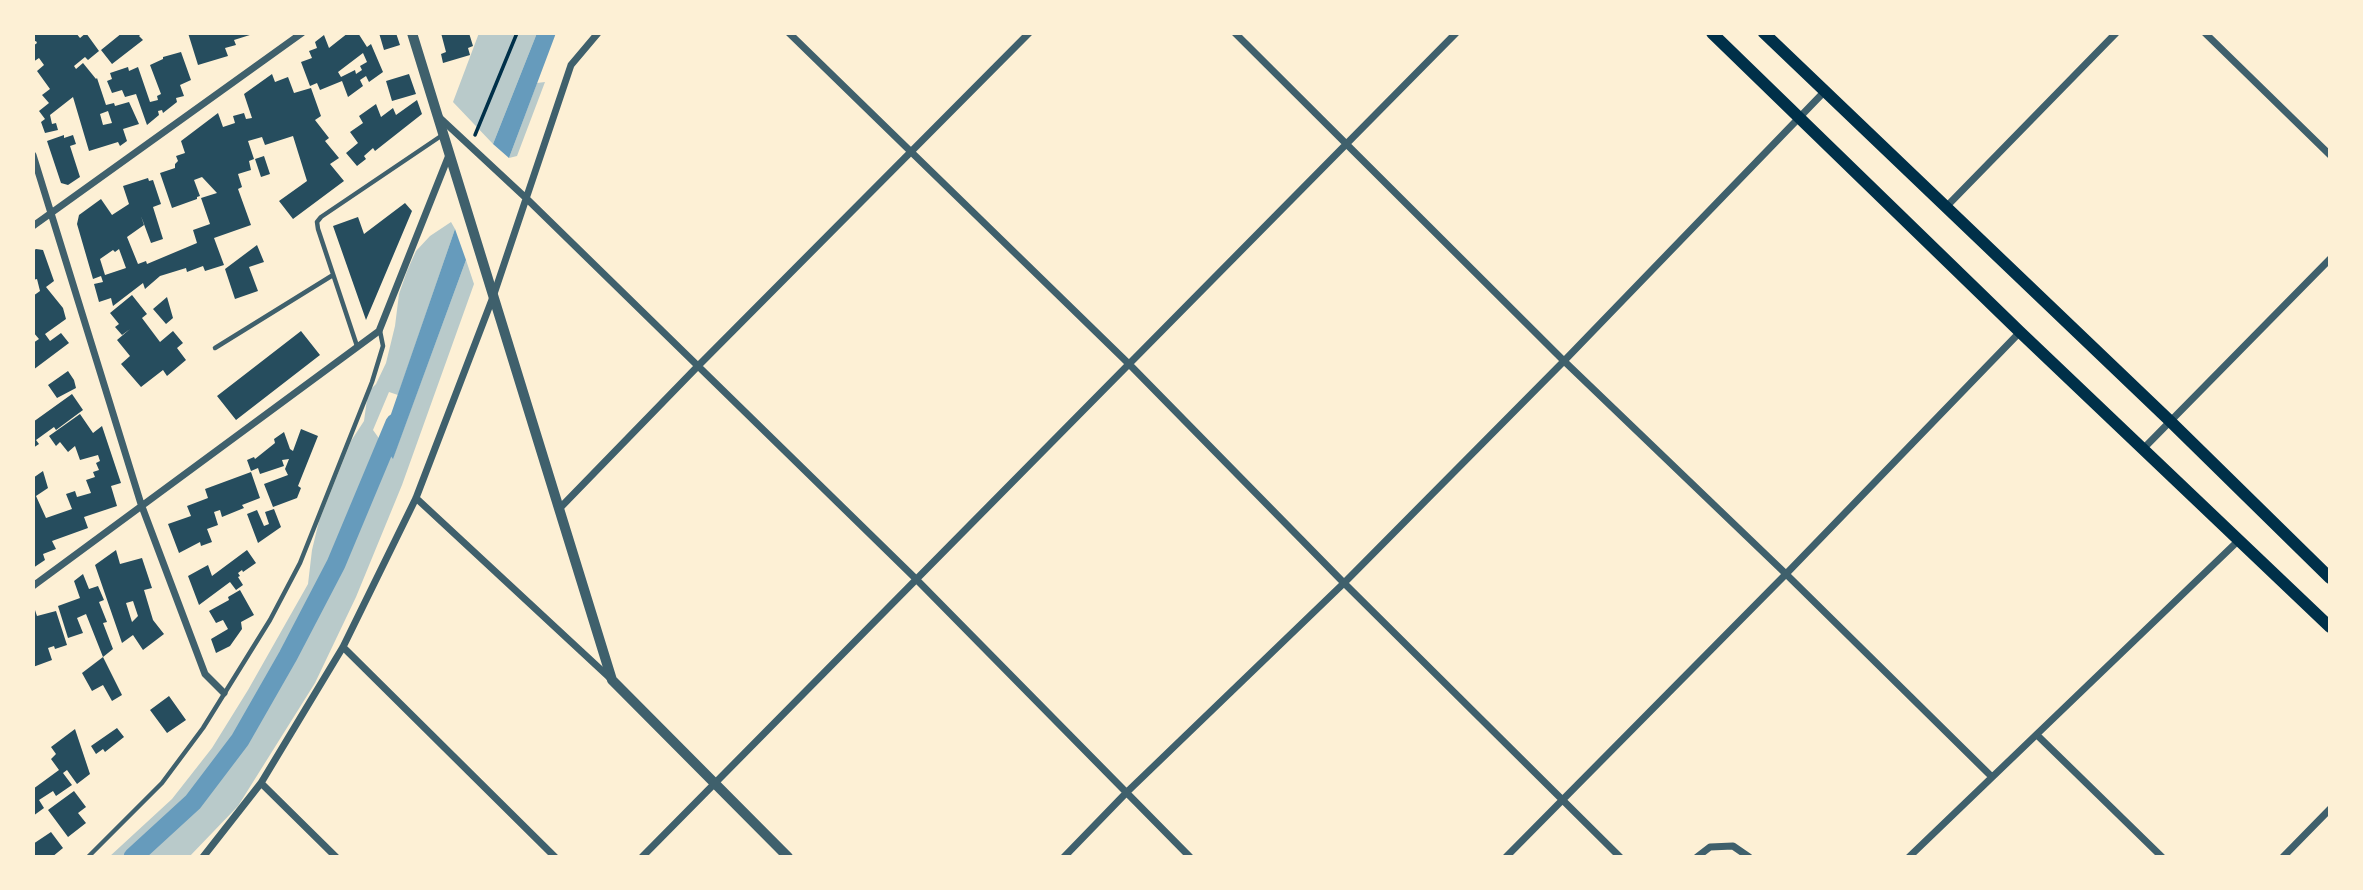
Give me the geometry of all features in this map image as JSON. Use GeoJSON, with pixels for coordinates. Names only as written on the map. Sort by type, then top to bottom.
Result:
{"type":"FeatureCollection","features":[{"type":"Feature","properties":{"kind":"main road"},"geometry":{"type":"LineString","coordinates":[[1712,33],[2020,332],[2330,627]]}},
{"type":"Feature","properties":{"kind":"main road"},"geometry":{"type":"LineString","coordinates":[[1764,33],[2170,421],[2330,578]]}},
{"type":"Feature","properties":{"kind":"street"},"geometry":{"type":"LineString","coordinates":[[33,226],[302,33]]}},
{"type":"Feature","properties":{"kind":"street"},"geometry":{"type":"LineString","coordinates":[[412,33],[451,152],[493,297],[612,680]]}},
{"type":"Feature","properties":{"kind":"street"},"geometry":{"type":"LineString","coordinates":[[203,857],[261,783],[343,647],[416,498],[493,297],[571,65],[598,33]]}},
{"type":"Feature","properties":{"kind":"street"},"geometry":{"type":"LineString","coordinates":[[789,33],[1129,364],[1344,583],[1620,857]]}},
{"type":"Feature","properties":{"kind":"street"},"geometry":{"type":"LineString","coordinates":[[559,509],[1029,33]]}},
{"type":"Feature","properties":{"kind":"street"},"geometry":{"type":"LineString","coordinates":[[1235,33],[1564,361],[1992,776]]}},
{"type":"Feature","properties":{"kind":"street"},"geometry":{"type":"LineString","coordinates":[[642,857],[1456,33]]}},
{"type":"Feature","properties":{"kind":"street"},"geometry":{"type":"LineString","coordinates":[[1946,207],[2116,33]]}},
{"type":"Feature","properties":{"kind":"street"},"geometry":{"type":"LineString","coordinates":[[2205,33],[2330,155]]}},
{"type":"Feature","properties":{"kind":"street"},"geometry":{"type":"LineString","coordinates":[[1064,857],[1127,792],[1344,583],[1824,93]]}},
{"type":"Feature","properties":{"kind":"street"},"geometry":{"type":"LineString","coordinates":[[440,118],[527,199],[916,579],[1190,857]]}},
{"type":"Feature","properties":{"kind":"street"},"geometry":{"type":"LineString","coordinates":[[33,586],[379,331],[451,152]]}},
{"type":"Feature","properties":{"kind":"street"},"geometry":{"type":"LineString","coordinates":[[33,155],[141,504],[205,674],[224,693]]}},
{"type":"Feature","properties":{"kind":"street"},"geometry":{"type":"LineString","coordinates":[[2143,449],[2330,259]]}},
{"type":"Feature","properties":{"kind":"street"},"geometry":{"type":"LineString","coordinates":[[1506,857],[2020,332]]}},
{"type":"Feature","properties":{"kind":"street"},"geometry":{"type":"LineString","coordinates":[[416,498],[612,680],[788,857]]}},
{"type":"Feature","properties":{"kind":"street"},"geometry":{"type":"LineString","coordinates":[[1909,857],[2239,540]]}},
{"type":"Feature","properties":{"kind":"street"},"geometry":{"type":"LineString","coordinates":[[343,647],[555,857]]}},
{"type":"Feature","properties":{"kind":"street"},"geometry":{"type":"LineString","coordinates":[[2036,735],[2162,857]]}},
{"type":"Feature","properties":{"kind":"street"},"geometry":{"type":"LineString","coordinates":[[261,783],[336,857]]}},
{"type":"Feature","properties":{"kind":"street"},"geometry":{"type":"LineString","coordinates":[[2283,857],[2330,809]]}},
{"type":"Feature","properties":{"kind":"street"},"geometry":{"type":"LineString","coordinates":[[1697,857],[1710,847],[1733,846],[1749,857]]}},
{"type":"Feature","properties":{"kind":"lane"},"geometry":{"type":"LineString","coordinates":[[357,347],[317,222],[445,134]]}},
{"type":"Feature","properties":{"kind":"lane"},"geometry":{"type":"LineString","coordinates":[[215,348],[333,275]]}},
{"type":"Feature","properties":{"kind":"lane"},"geometry":{"type":"LineString","coordinates":[[88,857],[162,783],[203,728],[270,620],[300,562],[372,382],[383,346],[379,331]]}},
{"type":"Feature","properties":{"kind":"path"},"geometry":{"type":"LineString","coordinates":[[470,147],[517,33]]}},
{"type":"Feature","properties":{"kind":"shaded area"},"geometry":{"type":"Polygon","coordinates":[[[479,33],[537,33],[493,144],[453,102],[479,33]]]}},
{"type":"Feature","properties":{"kind":"shaded area"},"geometry":{"type":"Polygon","coordinates":[[[545,82],[517,156],[509,158],[537,83],[545,82]]]}},
{"type":"Feature","properties":{"kind":"shaded area"},"geometry":{"type":"Polygon","coordinates":[[[451,222],[455,229],[398,395],[389,392],[373,430],[393,458],[466,260],[474,284],[402,485],[356,597],[315,683],[238,806],[189,857],[109,857],[172,799],[212,748],[308,584],[319,521],[351,441],[364,421],[368,392],[376,384],[386,363],[399,294],[407,271],[416,251],[430,236],[451,222]]]}},
{"type":"Feature","properties":{"kind":"water"},"geometry":{"type":"Polygon","coordinates":[[[537,33],[556,33],[509,158],[493,144],[537,33]]]}},
{"type":"Feature","properties":{"kind":"water"},"geometry":{"type":"Polygon","coordinates":[[[455,229],[466,260],[393,459],[381,443],[455,229]]]}},
{"type":"Feature","properties":{"kind":"building"},"geometry":{"type":"Polygon","coordinates":[[[33,33],[76,33],[80,38],[86,33],[99,51],[74,66],[76,69],[83,63],[97,78],[106,105],[114,103],[115,106],[129,102],[139,124],[123,129],[127,141],[120,146],[118,142],[89,151],[73,97],[50,115],[52,124],[56,123],[58,130],[45,133],[41,122],[45,119],[39,111],[49,103],[42,95],[50,89],[37,71],[44,65],[39,58],[33,62],[33,46],[37,43],[33,42],[33,33]],[[108,111],[100,114],[103,125],[112,123],[108,111]]]}},
{"type":"Feature","properties":{"kind":"building"},"geometry":{"type":"Polygon","coordinates":[[[122,33],[142,33],[139,36],[143,40],[112,64],[101,50],[122,33]]]}},
{"type":"Feature","properties":{"kind":"building"},"geometry":{"type":"Polygon","coordinates":[[[188,33],[253,34],[234,40],[236,45],[225,48],[228,56],[198,65],[188,33]]]}},
{"type":"Feature","properties":{"kind":"building"},"geometry":{"type":"Polygon","coordinates":[[[348,33],[358,33],[367,47],[371,44],[383,72],[369,82],[366,76],[360,80],[363,86],[348,97],[342,81],[320,90],[317,83],[310,86],[301,62],[312,58],[309,51],[317,48],[315,42],[324,35],[329,48],[348,33]],[[363,53],[338,72],[341,77],[355,70],[356,74],[362,70],[360,66],[367,62],[363,53]]]}},
{"type":"Feature","properties":{"kind":"building"},"geometry":{"type":"Polygon","coordinates":[[[379,33],[396,33],[400,45],[384,50],[379,33]]]}},
{"type":"Feature","properties":{"kind":"building"},"geometry":{"type":"Polygon","coordinates":[[[441,33],[469,33],[473,46],[468,48],[470,55],[443,63],[441,54],[446,52],[441,33]]]}},
{"type":"Feature","properties":{"kind":"building"},"geometry":{"type":"Polygon","coordinates":[[[181,52],[191,80],[180,85],[184,96],[176,98],[177,102],[163,113],[162,110],[158,111],[159,115],[147,125],[136,94],[125,97],[122,90],[112,93],[107,81],[112,79],[110,73],[138,67],[150,102],[158,100],[157,96],[161,94],[150,65],[163,57],[181,52]]]}},
{"type":"Feature","properties":{"kind":"building"},"geometry":{"type":"Polygon","coordinates":[[[272,74],[275,82],[288,77],[294,93],[311,88],[321,116],[315,120],[329,138],[325,141],[339,158],[330,164],[344,181],[293,219],[279,201],[307,181],[293,136],[265,145],[262,137],[248,141],[254,159],[249,161],[251,170],[238,174],[242,187],[238,189],[251,225],[214,238],[224,265],[205,271],[203,266],[187,272],[186,268],[160,276],[145,289],[143,283],[113,306],[111,298],[99,302],[94,284],[103,282],[101,276],[93,279],[77,224],[79,215],[101,199],[112,215],[129,204],[123,186],[148,178],[149,181],[153,180],[161,204],[153,207],[163,239],[151,243],[141,216],[144,225],[127,237],[138,264],[146,261],[147,264],[197,243],[193,230],[210,224],[201,198],[217,193],[202,177],[194,180],[200,196],[172,208],[160,173],[175,168],[178,161],[176,156],[185,153],[181,141],[218,113],[223,127],[235,123],[233,116],[244,113],[246,119],[252,118],[244,94],[272,74]],[[119,249],[100,259],[105,275],[126,268],[119,249]]]}},
{"type":"Feature","properties":{"kind":"building"},"geometry":{"type":"Polygon","coordinates":[[[409,74],[416,94],[392,101],[386,81],[409,74]]]}},
{"type":"Feature","properties":{"kind":"building"},"geometry":{"type":"Polygon","coordinates":[[[417,100],[422,114],[375,151],[373,148],[357,166],[346,153],[358,143],[350,132],[363,123],[359,116],[376,104],[381,117],[393,108],[396,115],[417,100]]]}},
{"type":"Feature","properties":{"kind":"building"},"geometry":{"type":"Polygon","coordinates":[[[64,135],[64,138],[73,135],[76,144],[70,146],[80,177],[68,185],[61,183],[47,141],[64,135]]]}},
{"type":"Feature","properties":{"kind":"building"},"geometry":{"type":"Polygon","coordinates":[[[264,156],[270,174],[261,177],[255,159],[264,156]]]}},
{"type":"Feature","properties":{"kind":"building"},"geometry":{"type":"Polygon","coordinates":[[[405,203],[412,211],[366,320],[333,226],[358,217],[364,234],[405,203]]]}},
{"type":"Feature","properties":{"kind":"building"},"geometry":{"type":"Polygon","coordinates":[[[257,245],[264,262],[249,267],[258,291],[235,299],[225,269],[257,245]]]}},
{"type":"Feature","properties":{"kind":"building"},"geometry":{"type":"Polygon","coordinates":[[[43,250],[54,281],[46,287],[63,308],[66,319],[45,334],[50,341],[61,333],[69,343],[33,370],[33,343],[39,339],[33,332],[33,296],[40,291],[37,279],[33,280],[33,251],[43,250]]]}},
{"type":"Feature","properties":{"kind":"building"},"geometry":{"type":"Polygon","coordinates":[[[132,295],[147,314],[142,318],[160,342],[173,331],[183,343],[177,348],[186,360],[167,376],[163,370],[141,387],[121,364],[130,356],[117,340],[130,329],[122,335],[115,327],[119,324],[110,313],[132,295]]]}},
{"type":"Feature","properties":{"kind":"building"},"geometry":{"type":"Polygon","coordinates":[[[167,297],[173,318],[166,324],[153,309],[167,297]]]}},
{"type":"Feature","properties":{"kind":"building"},"geometry":{"type":"Polygon","coordinates":[[[301,331],[320,355],[236,420],[217,396],[301,331]]]}},
{"type":"Feature","properties":{"kind":"building"},"geometry":{"type":"Polygon","coordinates":[[[68,371],[76,388],[57,398],[48,385],[68,371]]]}},
{"type":"Feature","properties":{"kind":"building"},"geometry":{"type":"Polygon","coordinates":[[[72,394],[83,410],[56,430],[54,427],[36,440],[39,444],[33,448],[33,422],[72,394]]]}},
{"type":"Feature","properties":{"kind":"building"},"geometry":{"type":"Polygon","coordinates":[[[80,414],[93,433],[102,426],[121,483],[111,486],[117,506],[84,517],[88,528],[52,541],[56,549],[43,554],[45,560],[33,568],[33,478],[43,471],[48,488],[36,496],[46,518],[72,509],[66,494],[75,491],[77,497],[91,493],[86,480],[95,477],[93,472],[99,470],[96,463],[100,461],[98,455],[80,460],[75,446],[68,452],[60,442],[56,446],[49,436],[80,414]]]}},
{"type":"Feature","properties":{"kind":"building"},"geometry":{"type":"Polygon","coordinates":[[[301,429],[318,436],[298,486],[301,488],[297,498],[273,507],[264,484],[288,475],[285,469],[289,459],[282,460],[284,466],[260,474],[258,468],[251,471],[247,460],[254,457],[255,459],[284,432],[293,451],[301,429]]]}},
{"type":"Feature","properties":{"kind":"building"},"geometry":{"type":"Polygon","coordinates":[[[251,472],[260,498],[222,517],[220,510],[214,512],[218,525],[207,529],[212,542],[201,546],[200,542],[179,553],[168,524],[191,516],[187,506],[208,498],[205,489],[251,472]]]}},
{"type":"Feature","properties":{"kind":"building"},"geometry":{"type":"Polygon","coordinates":[[[274,509],[281,527],[258,543],[247,514],[257,510],[264,526],[269,524],[265,512],[274,509]]]}},
{"type":"Feature","properties":{"kind":"building"},"geometry":{"type":"Polygon","coordinates":[[[116,550],[120,564],[142,558],[152,588],[144,590],[153,620],[164,634],[143,650],[133,635],[122,643],[95,565],[116,550]],[[133,601],[126,603],[132,622],[138,616],[133,601]]]}},
{"type":"Feature","properties":{"kind":"building"},"geometry":{"type":"Polygon","coordinates":[[[247,550],[256,563],[238,573],[243,585],[236,590],[230,582],[199,605],[188,576],[208,565],[212,576],[247,550]]]}},
{"type":"Feature","properties":{"kind":"building"},"geometry":{"type":"Polygon","coordinates":[[[83,574],[89,589],[98,586],[104,600],[99,602],[107,622],[103,623],[113,649],[103,657],[86,614],[77,618],[83,633],[68,638],[58,606],[80,598],[74,581],[83,574]]]}},
{"type":"Feature","properties":{"kind":"building"},"geometry":{"type":"Polygon","coordinates":[[[240,590],[254,615],[241,622],[242,629],[230,646],[216,653],[211,639],[228,629],[223,620],[216,623],[209,611],[229,600],[228,597],[240,590]]]}},
{"type":"Feature","properties":{"kind":"building"},"geometry":{"type":"Polygon","coordinates":[[[35,610],[37,616],[56,611],[67,645],[48,648],[52,660],[33,667],[33,611],[35,610]]]}},
{"type":"Feature","properties":{"kind":"building"},"geometry":{"type":"Polygon","coordinates":[[[103,657],[122,695],[112,701],[103,685],[92,691],[82,673],[103,657]]]}},
{"type":"Feature","properties":{"kind":"building"},"geometry":{"type":"Polygon","coordinates":[[[169,696],[186,720],[167,733],[150,710],[169,696]]]}},
{"type":"Feature","properties":{"kind":"building"},"geometry":{"type":"Polygon","coordinates":[[[117,728],[124,737],[105,752],[103,749],[96,754],[91,746],[117,728]]]}},
{"type":"Feature","properties":{"kind":"building"},"geometry":{"type":"Polygon","coordinates":[[[75,729],[90,774],[77,784],[67,770],[63,773],[72,785],[56,796],[53,791],[39,800],[44,808],[33,816],[33,789],[59,770],[51,759],[56,754],[51,747],[75,729]]]}},
{"type":"Feature","properties":{"kind":"building"},"geometry":{"type":"Polygon","coordinates":[[[74,791],[86,807],[78,813],[86,823],[68,837],[48,810],[74,791]]]}},
{"type":"Feature","properties":{"kind":"building"},"geometry":{"type":"Polygon","coordinates":[[[51,832],[63,848],[52,857],[36,857],[33,844],[51,832]]]}},
{"type":"Feature","properties":{"kind":"waterway"},"geometry":{"type":"LineString","coordinates":[[133,857],[193,802],[240,740],[336,564],[395,423]]}}]}
